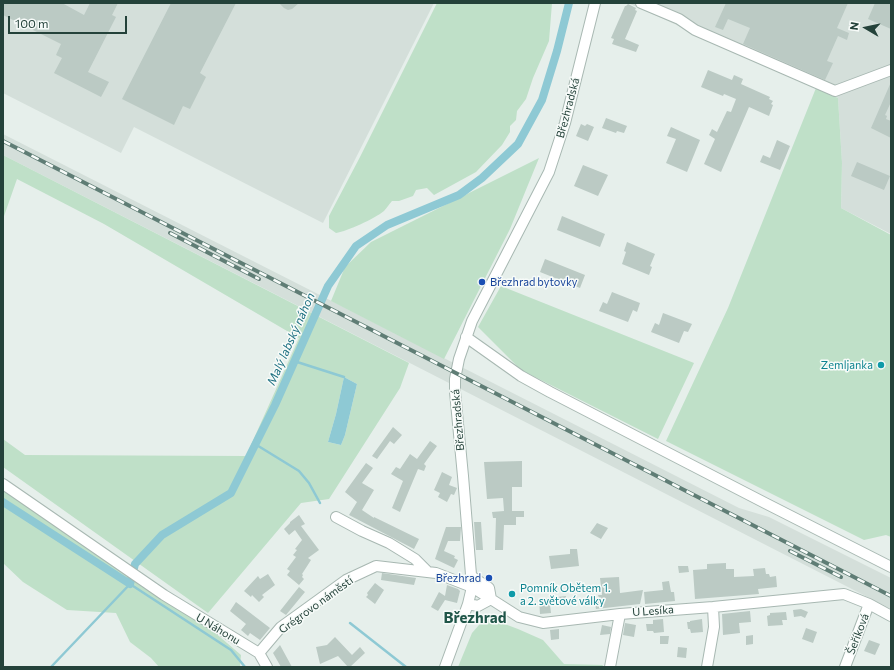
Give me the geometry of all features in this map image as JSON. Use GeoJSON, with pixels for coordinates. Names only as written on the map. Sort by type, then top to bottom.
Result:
{"type":"FeatureCollection","features":[{"type":"Feature","properties":{"kind":"street","name":"Březhradská"},"geometry":{"type":"LineString","coordinates":[[444,667],[468,604],[472,587],[464,476],[455,392],[456,373],[472,321],[549,172],[565,123],[595,3]]}},
{"type":"Feature","properties":{"kind":"street"},"geometry":{"type":"LineString","coordinates":[[642,3],[679,19],[695,30],[835,91],[891,70]]}},
{"type":"Feature","properties":{"kind":"street"},"geometry":{"type":"LineString","coordinates":[[466,337],[521,376],[550,392],[891,567]]}},
{"type":"Feature","properties":{"kind":"street","name":"U Náhonu"},"geometry":{"type":"LineString","coordinates":[[3,484],[164,595],[259,653],[267,667]]}},
{"type":"Feature","properties":{"kind":"street","name":"Grégrovo náměstí"},"geometry":{"type":"LineString","coordinates":[[336,517],[389,543],[415,559],[428,572]]}},
{"type":"Feature","properties":{"kind":"street","name":"Grégrovo náměstí"},"geometry":{"type":"LineString","coordinates":[[259,653],[281,627],[346,580],[376,566],[436,573],[472,587]]}},
{"type":"Feature","properties":{"kind":"street"},"geometry":{"type":"LineString","coordinates":[[468,604],[478,606],[491,599],[489,588],[471,576]]}},
{"type":"Feature","properties":{"kind":"street","name":"U Lesíka"},"geometry":{"type":"LineString","coordinates":[[472,587],[520,617],[543,623],[620,614],[713,607],[844,594]]}},
{"type":"Feature","properties":{"kind":"street","name":"Šeříková"},"geometry":{"type":"LineString","coordinates":[[844,594],[869,604],[845,667]]}},
{"type":"Feature","properties":{"kind":"street"},"geometry":{"type":"LineString","coordinates":[[869,604],[891,616]]}},
{"type":"Feature","properties":{"kind":"street"},"geometry":{"type":"LineString","coordinates":[[707,667],[714,628],[713,607]]}},
{"type":"Feature","properties":{"kind":"street"},"geometry":{"type":"LineString","coordinates":[[610,667],[620,614]]}},
{"type":"Feature","properties":{"kind":"shaded area"},"geometry":{"type":"Polygon","coordinates":[[[3,3],[434,3],[323,223],[134,127],[121,153],[3,93],[3,3]]]}},
{"type":"Feature","properties":{"kind":"shaded area"},"geometry":{"type":"Polygon","coordinates":[[[628,3],[891,3],[891,234],[841,208],[842,163],[838,98],[628,3]]]}},
{"type":"Feature","properties":{"kind":"shaded area"},"geometry":{"type":"Polygon","coordinates":[[[3,134],[739,508],[769,517],[891,578],[891,609],[3,155],[3,134]]]}},
{"type":"Feature","properties":{"kind":"green space"},"geometry":{"type":"Polygon","coordinates":[[[437,3],[552,3],[549,41],[533,78],[526,99],[517,111],[516,120],[510,126],[510,132],[502,145],[476,172],[434,195],[427,188],[416,190],[413,196],[399,201],[392,201],[384,211],[374,218],[336,233],[329,228],[329,216],[437,3]]]}},
{"type":"Feature","properties":{"kind":"green space"},"geometry":{"type":"Polygon","coordinates":[[[816,88],[838,98],[842,163],[841,208],[891,235],[891,537],[886,535],[864,540],[666,441],[728,308],[816,88]]]}},
{"type":"Feature","properties":{"kind":"green space"},"geometry":{"type":"Polygon","coordinates":[[[3,155],[409,363],[400,388],[329,499],[301,503],[208,613],[3,467],[3,439],[25,455],[246,456],[299,338],[104,224],[17,179],[3,219],[3,155]],[[344,377],[328,442],[341,445],[345,435],[357,384],[344,377]]]}},
{"type":"Feature","properties":{"kind":"green space"},"geometry":{"type":"Polygon","coordinates":[[[539,158],[510,229],[444,359],[331,301],[345,267],[371,242],[539,158]]]}},
{"type":"Feature","properties":{"kind":"green space"},"geometry":{"type":"Polygon","coordinates":[[[501,286],[694,363],[658,439],[521,370],[478,327],[501,286]]]}},
{"type":"Feature","properties":{"kind":"green space"},"geometry":{"type":"Polygon","coordinates":[[[3,490],[192,613],[241,655],[240,667],[159,667],[151,658],[130,642],[116,613],[67,610],[23,582],[3,563],[3,490]]]}},
{"type":"Feature","properties":{"kind":"green space"},"geometry":{"type":"Polygon","coordinates":[[[486,617],[543,640],[564,664],[603,665],[602,667],[458,667],[472,633],[486,617]]]}},
{"type":"Feature","properties":{"kind":"water"},"geometry":{"type":"Polygon","coordinates":[[[344,377],[357,384],[345,435],[341,445],[328,442],[344,377]]]}},
{"type":"Feature","properties":{"kind":"building"},"geometry":{"type":"Polygon","coordinates":[[[3,3],[62,3],[84,15],[90,3],[118,3],[112,15],[116,17],[88,72],[109,82],[101,97],[54,73],[62,58],[56,55],[61,44],[3,15],[3,3]]]}},
{"type":"Feature","properties":{"kind":"building"},"geometry":{"type":"Polygon","coordinates":[[[171,3],[236,3],[200,73],[206,77],[190,109],[183,106],[174,125],[122,99],[171,3]]]}},
{"type":"Feature","properties":{"kind":"building"},"geometry":{"type":"Polygon","coordinates":[[[279,3],[299,3],[292,9],[288,10],[279,3]]]}},
{"type":"Feature","properties":{"kind":"building"},"geometry":{"type":"Polygon","coordinates":[[[726,3],[848,3],[837,28],[849,33],[847,40],[838,36],[827,61],[833,63],[825,80],[743,44],[750,28],[728,19],[723,30],[715,27],[726,3]]]}},
{"type":"Feature","properties":{"kind":"building"},"geometry":{"type":"Polygon","coordinates":[[[875,3],[891,3],[891,29],[868,19],[875,3]]]}},
{"type":"Feature","properties":{"kind":"building"},"geometry":{"type":"Polygon","coordinates":[[[628,4],[636,8],[635,10],[637,11],[625,39],[639,45],[636,52],[612,44],[614,39],[611,38],[625,6],[628,4]]]}},
{"type":"Feature","properties":{"kind":"building"},"geometry":{"type":"Polygon","coordinates":[[[708,70],[732,80],[734,75],[743,79],[741,84],[770,97],[769,99],[773,101],[769,116],[749,107],[721,172],[704,164],[715,139],[709,135],[712,129],[717,132],[727,111],[731,112],[736,99],[724,94],[723,96],[701,87],[708,70]]]}},
{"type":"Feature","properties":{"kind":"building"},"geometry":{"type":"Polygon","coordinates":[[[891,82],[891,102],[885,115],[887,116],[886,119],[891,121],[891,138],[871,128],[891,82]]]}},
{"type":"Feature","properties":{"kind":"building"},"geometry":{"type":"Polygon","coordinates":[[[606,118],[627,126],[624,133],[617,131],[616,133],[602,128],[606,118]]]}},
{"type":"Feature","properties":{"kind":"building"},"geometry":{"type":"Polygon","coordinates":[[[581,124],[585,126],[587,124],[594,127],[588,141],[576,136],[581,124]]]}},
{"type":"Feature","properties":{"kind":"building"},"geometry":{"type":"Polygon","coordinates":[[[671,127],[700,140],[687,172],[666,163],[676,139],[667,136],[671,127]]]}},
{"type":"Feature","properties":{"kind":"building"},"geometry":{"type":"Polygon","coordinates":[[[777,140],[790,146],[780,170],[760,162],[763,155],[770,158],[777,140]]]}},
{"type":"Feature","properties":{"kind":"building"},"geometry":{"type":"Polygon","coordinates":[[[857,162],[890,176],[884,190],[851,176],[857,162]]]}},
{"type":"Feature","properties":{"kind":"building"},"geometry":{"type":"Polygon","coordinates":[[[583,165],[608,175],[598,196],[574,186],[583,165]]]}},
{"type":"Feature","properties":{"kind":"building"},"geometry":{"type":"Polygon","coordinates":[[[562,216],[605,234],[600,247],[557,230],[562,216]]]}},
{"type":"Feature","properties":{"kind":"building"},"geometry":{"type":"Polygon","coordinates":[[[627,242],[655,254],[650,266],[652,267],[649,275],[622,264],[626,252],[624,251],[627,242]]]}},
{"type":"Feature","properties":{"kind":"building"},"geometry":{"type":"Polygon","coordinates":[[[545,259],[585,275],[580,288],[540,272],[545,259]]]}},
{"type":"Feature","properties":{"kind":"building"},"geometry":{"type":"Polygon","coordinates":[[[612,292],[640,303],[637,312],[633,310],[628,322],[599,311],[603,302],[607,304],[612,292]]]}},
{"type":"Feature","properties":{"kind":"building"},"geometry":{"type":"Polygon","coordinates":[[[663,313],[692,324],[688,332],[684,331],[679,343],[651,332],[655,323],[659,325],[663,313]]]}},
{"type":"Feature","properties":{"kind":"building"},"geometry":{"type":"Polygon","coordinates":[[[393,427],[402,435],[394,444],[390,441],[377,459],[372,456],[393,427]]]}},
{"type":"Feature","properties":{"kind":"building"},"geometry":{"type":"Polygon","coordinates":[[[430,441],[437,446],[424,464],[426,466],[424,471],[418,469],[400,512],[392,508],[403,481],[391,474],[396,467],[400,469],[410,454],[417,459],[430,441]]]}},
{"type":"Feature","properties":{"kind":"building"},"geometry":{"type":"Polygon","coordinates":[[[522,461],[522,487],[512,487],[512,511],[524,511],[524,517],[516,517],[516,525],[504,525],[503,550],[495,550],[496,518],[493,518],[492,512],[504,511],[503,498],[487,499],[484,462],[522,461]]]}},
{"type":"Feature","properties":{"kind":"building"},"geometry":{"type":"Polygon","coordinates":[[[366,463],[373,468],[362,483],[374,490],[362,510],[374,518],[419,539],[414,549],[349,515],[357,502],[345,492],[366,463]]]}},
{"type":"Feature","properties":{"kind":"building"},"geometry":{"type":"Polygon","coordinates":[[[442,472],[452,477],[449,485],[457,488],[454,495],[451,494],[447,502],[438,497],[440,493],[434,490],[442,472]]]}},
{"type":"Feature","properties":{"kind":"building"},"geometry":{"type":"Polygon","coordinates":[[[299,515],[305,524],[301,526],[319,550],[308,558],[311,560],[302,574],[304,579],[299,585],[287,575],[290,571],[287,569],[296,557],[293,555],[297,550],[295,549],[302,540],[295,530],[289,535],[284,529],[299,515]]]}},
{"type":"Feature","properties":{"kind":"building"},"geometry":{"type":"Polygon","coordinates":[[[474,522],[481,522],[483,550],[476,550],[474,522]]]}},
{"type":"Feature","properties":{"kind":"building"},"geometry":{"type":"Polygon","coordinates":[[[597,523],[608,528],[601,539],[590,533],[597,523]]]}},
{"type":"Feature","properties":{"kind":"building"},"geometry":{"type":"Polygon","coordinates":[[[446,527],[461,527],[460,541],[448,541],[444,551],[455,556],[454,558],[458,560],[454,568],[435,559],[446,527]]]}},
{"type":"Feature","properties":{"kind":"building"},"geometry":{"type":"Polygon","coordinates":[[[570,549],[577,549],[579,566],[551,569],[549,556],[570,554],[570,549]]]}},
{"type":"Feature","properties":{"kind":"building"},"geometry":{"type":"Polygon","coordinates":[[[726,563],[726,569],[734,569],[734,577],[754,576],[753,569],[765,568],[766,574],[769,574],[770,577],[776,576],[777,587],[758,589],[759,594],[695,599],[693,570],[707,569],[707,564],[726,563]]]}},
{"type":"Feature","properties":{"kind":"building"},"geometry":{"type":"Polygon","coordinates":[[[678,566],[688,566],[689,572],[679,573],[678,566]]]}},
{"type":"Feature","properties":{"kind":"building"},"geometry":{"type":"Polygon","coordinates":[[[382,573],[416,578],[414,585],[381,580],[382,573]]]}},
{"type":"Feature","properties":{"kind":"building"},"geometry":{"type":"Polygon","coordinates":[[[268,574],[275,585],[262,595],[264,597],[259,602],[252,595],[251,597],[244,591],[258,576],[260,579],[268,574]]]}},
{"type":"Feature","properties":{"kind":"building"},"geometry":{"type":"Polygon","coordinates":[[[619,577],[620,593],[643,590],[640,604],[596,609],[594,598],[599,598],[598,595],[602,595],[600,578],[619,577]]]}},
{"type":"Feature","properties":{"kind":"building"},"geometry":{"type":"Polygon","coordinates":[[[669,581],[671,592],[674,592],[675,601],[645,604],[644,592],[663,590],[662,582],[669,581]]]}},
{"type":"Feature","properties":{"kind":"building"},"geometry":{"type":"Polygon","coordinates":[[[375,583],[384,590],[375,604],[366,597],[368,595],[367,593],[375,583]]]}},
{"type":"Feature","properties":{"kind":"building"},"geometry":{"type":"Polygon","coordinates":[[[447,585],[460,591],[457,603],[445,600],[438,611],[431,607],[439,592],[445,596],[447,585]]]}},
{"type":"Feature","properties":{"kind":"building"},"geometry":{"type":"Polygon","coordinates":[[[299,587],[305,592],[286,615],[280,611],[299,587]]]}},
{"type":"Feature","properties":{"kind":"building"},"geometry":{"type":"Polygon","coordinates":[[[566,596],[566,603],[550,605],[551,613],[540,614],[539,599],[566,596]]]}},
{"type":"Feature","properties":{"kind":"building"},"geometry":{"type":"Polygon","coordinates":[[[236,602],[270,628],[260,640],[250,633],[248,636],[241,630],[246,624],[230,611],[236,602]]]}},
{"type":"Feature","properties":{"kind":"building"},"geometry":{"type":"Polygon","coordinates":[[[801,609],[808,612],[805,618],[801,616],[794,617],[793,610],[801,609]]]}},
{"type":"Feature","properties":{"kind":"building"},"geometry":{"type":"Polygon","coordinates":[[[750,611],[751,622],[739,623],[740,633],[723,635],[722,614],[750,611]]]}},
{"type":"Feature","properties":{"kind":"building"},"geometry":{"type":"Polygon","coordinates":[[[786,612],[787,620],[782,620],[783,625],[768,626],[767,616],[770,615],[770,613],[786,612]]]}},
{"type":"Feature","properties":{"kind":"building"},"geometry":{"type":"Polygon","coordinates":[[[663,619],[664,632],[654,633],[653,631],[647,631],[646,624],[653,624],[653,620],[663,619]]]}},
{"type":"Feature","properties":{"kind":"building"},"geometry":{"type":"Polygon","coordinates":[[[702,619],[703,632],[691,633],[690,629],[688,629],[687,622],[702,619]]]}},
{"type":"Feature","properties":{"kind":"building"},"geometry":{"type":"Polygon","coordinates":[[[625,623],[636,625],[634,637],[623,635],[625,623]]]}},
{"type":"Feature","properties":{"kind":"building"},"geometry":{"type":"Polygon","coordinates":[[[602,625],[611,627],[610,634],[600,635],[602,625]]]}},
{"type":"Feature","properties":{"kind":"building"},"geometry":{"type":"Polygon","coordinates":[[[806,628],[817,632],[813,643],[802,639],[806,628]]]}},
{"type":"Feature","properties":{"kind":"building"},"geometry":{"type":"Polygon","coordinates":[[[559,629],[559,639],[551,640],[550,630],[559,629]]]}},
{"type":"Feature","properties":{"kind":"building"},"geometry":{"type":"Polygon","coordinates":[[[753,635],[753,644],[746,645],[746,636],[753,635]]]}},
{"type":"Feature","properties":{"kind":"building"},"geometry":{"type":"Polygon","coordinates":[[[660,636],[669,636],[668,644],[660,644],[660,636]]]}},
{"type":"Feature","properties":{"kind":"building"},"geometry":{"type":"Polygon","coordinates":[[[335,637],[352,655],[360,647],[365,653],[350,667],[348,667],[338,656],[320,664],[316,647],[327,645],[335,637]]]}},
{"type":"Feature","properties":{"kind":"building"},"geometry":{"type":"Polygon","coordinates":[[[869,640],[880,644],[875,655],[864,651],[869,640]]]}},
{"type":"Feature","properties":{"kind":"building"},"geometry":{"type":"Polygon","coordinates":[[[280,645],[292,667],[281,667],[273,653],[280,645]]]}},
{"type":"Feature","properties":{"kind":"building"},"geometry":{"type":"Polygon","coordinates":[[[678,647],[687,648],[686,658],[677,657],[678,647]]]}},
{"type":"Feature","properties":{"kind":"waterway","name":"Malý labský náhon"},"geometry":{"type":"LineString","coordinates":[[3,502],[130,584],[135,564],[162,535],[231,493],[275,405],[328,286],[356,246],[387,225],[459,195],[482,178],[518,144],[542,100],[557,51],[569,3]]}},
{"type":"Feature","properties":{"kind":"waterway"},"geometry":{"type":"LineString","coordinates":[[294,361],[344,377]]}},
{"type":"Feature","properties":{"kind":"waterway"},"geometry":{"type":"LineString","coordinates":[[255,444],[299,471],[309,483],[320,503]]}},
{"type":"Feature","properties":{"kind":"waterway"},"geometry":{"type":"LineString","coordinates":[[51,667],[130,584],[231,650],[245,667]]}},
{"type":"Feature","properties":{"kind":"waterway"},"geometry":{"type":"LineString","coordinates":[[350,623],[406,667]]}},
{"type":"Feature","properties":{"kind":"railway"},"geometry":{"type":"LineString","coordinates":[[3,141],[891,596]]}},
{"type":"Feature","properties":{"kind":"railway"},"geometry":{"type":"LineString","coordinates":[[170,233],[259,279]]}},
{"type":"Feature","properties":{"kind":"railway"},"geometry":{"type":"LineString","coordinates":[[790,551],[841,577]]}},
{"type":"Feature","properties":{"kind":"place","name":"Březhrad bytovky"},"geometry":{"type":"Point","coordinates":[482,282]}},
{"type":"Feature","properties":{"kind":"place","name":"Zemljanka"},"geometry":{"type":"Point","coordinates":[881,365]}},
{"type":"Feature","properties":{"kind":"place","name":"Březhrad"},"geometry":{"type":"Point","coordinates":[489,578]}},
{"type":"Feature","properties":{"kind":"place","name":"Pomník Obětem 1. a 2. světové války"},"geometry":{"type":"Point","coordinates":[512,594]}},
{"type":"Feature","properties":{"kind":"district","name":"Březhrad"},"geometry":{"type":"Point","coordinates":[475,618]}}]}
